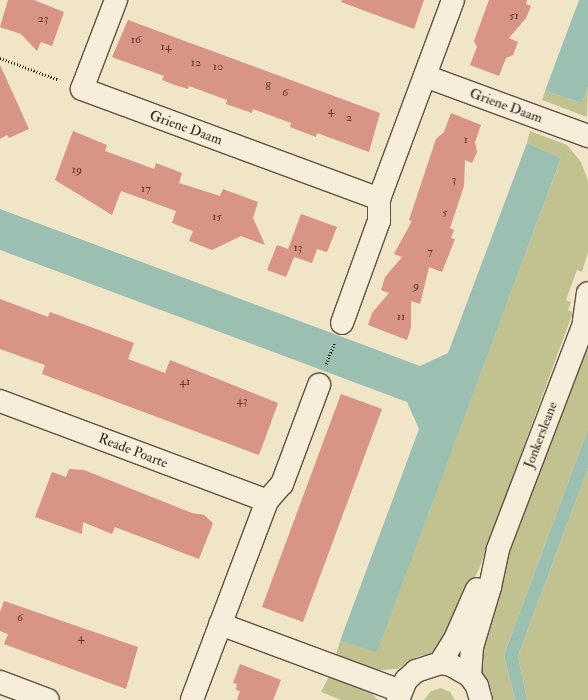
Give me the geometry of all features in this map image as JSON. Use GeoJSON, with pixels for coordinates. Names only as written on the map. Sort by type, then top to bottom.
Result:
{"type":"FeatureCollection","features":[{"type":"Feature","properties":{"kind":"street"},"geometry":{"type":"LineString","coordinates":[[82,89],[116,0]]}},
{"type":"Feature","properties":{"kind":"street"},"geometry":{"type":"LineString","coordinates":[[339,331],[379,221],[379,199],[453,0]]}},
{"type":"Feature","properties":{"kind":"street","name":"Griene Daam"},"geometry":{"type":"LineString","coordinates":[[425,76],[588,136]]}},
{"type":"Feature","properties":{"kind":"street","name":"Griene Daam"},"geometry":{"type":"LineString","coordinates":[[82,89],[379,199]]}},
{"type":"Feature","properties":{"kind":"street","name":"Jonkersleane"},"geometry":{"type":"LineString","coordinates":[[440,663],[456,637],[478,585],[498,549],[586,317],[588,293]]}},
{"type":"Feature","properties":{"kind":"street"},"geometry":{"type":"LineString","coordinates":[[192,700],[267,501],[282,484],[322,376]]}},
{"type":"Feature","properties":{"kind":"street","name":"Reade Poarte"},"geometry":{"type":"LineString","coordinates":[[0,401],[267,501]]}},
{"type":"Feature","properties":{"kind":"street","name":"Jonkersleane"},"geometry":{"type":"LineString","coordinates":[[470,676],[472,647],[490,587],[498,549]]}},
{"type":"Feature","properties":{"kind":"street"},"geometry":{"type":"LineString","coordinates":[[220,624],[399,695],[416,671],[440,663],[451,665],[470,676],[477,686],[481,700]]}},
{"type":"Feature","properties":{"kind":"street"},"geometry":{"type":"LineString","coordinates":[[0,682],[48,700]]}},
{"type":"Feature","properties":{"kind":"path"},"geometry":{"type":"LineString","coordinates":[[0,58],[82,89]]}},
{"type":"Feature","properties":{"kind":"path"},"geometry":{"type":"LineString","coordinates":[[322,376],[339,331]]}},
{"type":"Feature","properties":{"kind":"green space"},"geometry":{"type":"Polygon","coordinates":[[[588,86],[587,117],[542,100],[545,91],[582,103],[588,86]]]}},
{"type":"Feature","properties":{"kind":"green space"},"geometry":{"type":"Polygon","coordinates":[[[530,131],[567,145],[581,162],[588,181],[588,252],[582,272],[577,270],[566,300],[571,302],[568,310],[573,312],[479,569],[436,653],[419,656],[397,669],[379,670],[336,655],[340,641],[377,651],[561,158],[527,143],[530,131]]]}},
{"type":"Feature","properties":{"kind":"green space"},"geometry":{"type":"Polygon","coordinates":[[[588,340],[588,429],[504,655],[515,700],[493,700],[492,691],[478,664],[494,591],[588,340]]]}},
{"type":"Feature","properties":{"kind":"green space"},"geometry":{"type":"Polygon","coordinates":[[[588,468],[588,700],[527,700],[518,656],[588,468]]]}},
{"type":"Feature","properties":{"kind":"green space"},"geometry":{"type":"Polygon","coordinates":[[[329,676],[369,691],[378,700],[341,700],[321,692],[329,676]]]}},
{"type":"Feature","properties":{"kind":"green space"},"geometry":{"type":"Polygon","coordinates":[[[441,688],[450,692],[455,700],[424,700],[431,691],[441,688]]]}},
{"type":"Feature","properties":{"kind":"shaded area"},"geometry":{"type":"Polygon","coordinates":[[[579,0],[588,0],[588,86],[582,103],[545,91],[579,0]]]}},
{"type":"Feature","properties":{"kind":"shaded area"},"geometry":{"type":"Polygon","coordinates":[[[527,143],[561,158],[377,652],[340,641],[419,429],[407,402],[0,250],[0,209],[420,366],[448,353],[527,143]]]}},
{"type":"Feature","properties":{"kind":"shaded area"},"geometry":{"type":"Polygon","coordinates":[[[588,429],[588,468],[518,656],[527,700],[515,700],[504,655],[588,429]]]}},
{"type":"Feature","properties":{"kind":"building"},"geometry":{"type":"Polygon","coordinates":[[[8,0],[34,0],[64,12],[52,46],[41,42],[37,51],[21,34],[0,27],[8,0]]]}},
{"type":"Feature","properties":{"kind":"building"},"geometry":{"type":"Polygon","coordinates":[[[342,0],[424,0],[414,29],[341,2],[342,0]]]}},
{"type":"Feature","properties":{"kind":"building"},"geometry":{"type":"Polygon","coordinates":[[[489,0],[527,0],[526,4],[531,6],[526,18],[509,38],[518,42],[513,55],[506,58],[499,76],[470,65],[477,47],[474,41],[489,0]]]}},
{"type":"Feature","properties":{"kind":"building"},"geometry":{"type":"Polygon","coordinates":[[[128,20],[380,113],[369,152],[317,133],[316,137],[290,127],[291,123],[253,109],[252,113],[226,104],[227,100],[189,86],[188,89],[175,85],[162,80],[164,76],[112,57],[128,20]]]}},
{"type":"Feature","properties":{"kind":"building"},"geometry":{"type":"Polygon","coordinates":[[[0,65],[29,129],[9,138],[7,135],[0,139],[0,65]]]}},
{"type":"Feature","properties":{"kind":"building"},"geometry":{"type":"Polygon","coordinates":[[[451,113],[481,125],[475,142],[477,152],[472,163],[465,160],[464,186],[450,228],[454,230],[451,238],[455,239],[442,272],[429,267],[420,304],[411,301],[411,327],[407,340],[368,325],[372,313],[389,293],[381,290],[385,277],[402,257],[394,254],[412,221],[409,220],[436,139],[444,132],[451,113]]]}},
{"type":"Feature","properties":{"kind":"building"},"geometry":{"type":"Polygon","coordinates":[[[73,131],[107,145],[105,151],[154,169],[156,163],[182,173],[179,183],[220,196],[223,189],[258,202],[253,218],[265,245],[241,236],[212,250],[189,241],[193,231],[172,223],[176,211],[121,191],[112,215],[55,180],[73,131]]]}},
{"type":"Feature","properties":{"kind":"building"},"geometry":{"type":"Polygon","coordinates":[[[301,214],[337,227],[327,252],[317,249],[312,263],[294,257],[286,277],[267,270],[277,245],[288,249],[301,214]]]}},
{"type":"Feature","properties":{"kind":"building"},"geometry":{"type":"Polygon","coordinates":[[[0,299],[48,317],[50,312],[134,343],[128,359],[165,373],[170,360],[278,403],[259,455],[42,374],[45,365],[0,349],[0,299]]]}},
{"type":"Feature","properties":{"kind":"building"},"geometry":{"type":"Polygon","coordinates":[[[341,394],[382,409],[303,622],[262,607],[341,394]]]}},
{"type":"Feature","properties":{"kind":"building"},"geometry":{"type":"Polygon","coordinates":[[[69,469],[84,470],[192,513],[204,515],[213,523],[199,559],[115,527],[112,534],[83,522],[82,534],[35,517],[52,472],[66,477],[69,469]]]}},
{"type":"Feature","properties":{"kind":"building"},"geometry":{"type":"Polygon","coordinates":[[[4,601],[138,647],[126,689],[4,644],[8,634],[0,631],[0,612],[4,601]]]}},
{"type":"Feature","properties":{"kind":"building"},"geometry":{"type":"Polygon","coordinates":[[[240,664],[281,680],[273,700],[237,700],[240,691],[236,690],[237,684],[233,683],[240,664]]]}}]}
